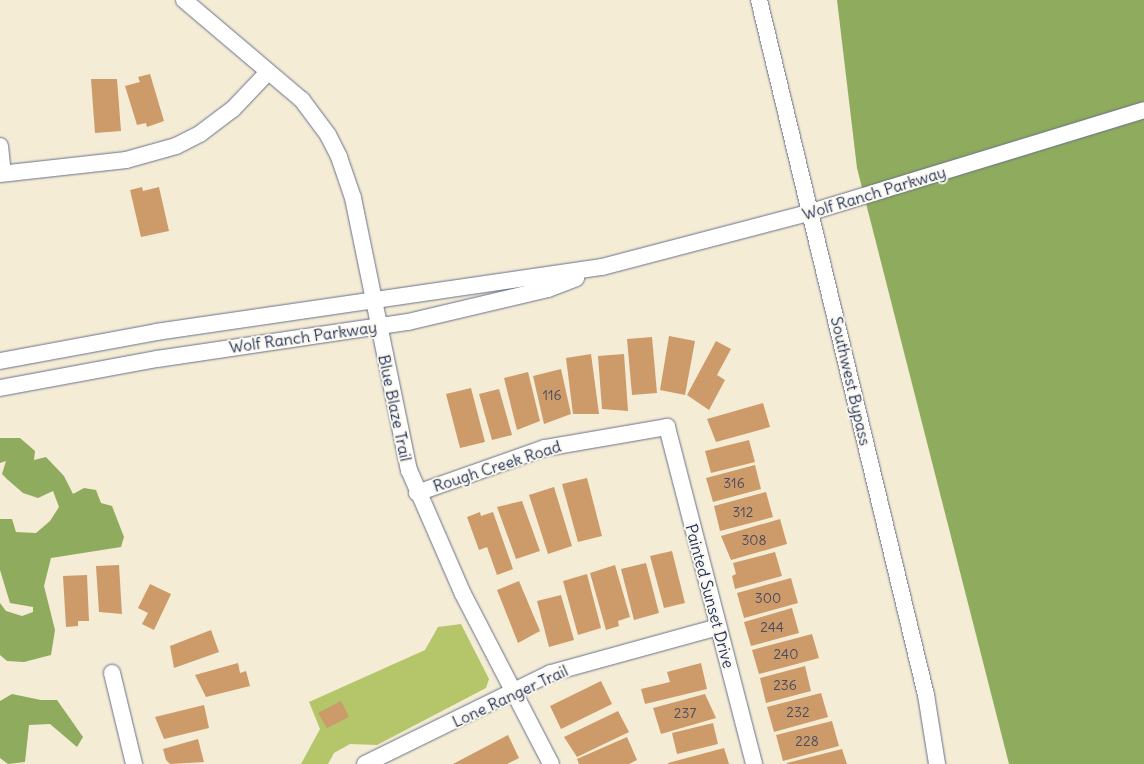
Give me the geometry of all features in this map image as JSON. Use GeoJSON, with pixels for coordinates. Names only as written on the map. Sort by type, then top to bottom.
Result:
{"type":"FeatureCollection","features":[{"type":"Feature","properties":{"kind":"street","name":"Blue Blaze Trail"},"geometry":{"type":"LineString","coordinates":[[184,0],[302,100],[328,135],[339,157],[352,198],[409,470],[417,493],[513,693],[551,764]]}},
{"type":"Feature","properties":{"kind":"street","name":"Southwest Bypass"},"geometry":{"type":"LineString","coordinates":[[759,0],[926,695],[937,764]]}},
{"type":"Feature","properties":{"kind":"street"},"geometry":{"type":"LineString","coordinates":[[0,146],[2,173],[126,160],[176,146],[201,133],[233,109],[268,72]]}},
{"type":"Feature","properties":{"kind":"street","name":"Wolf Ranch Parkway"},"geometry":{"type":"LineString","coordinates":[[0,361],[156,332],[373,302],[602,267],[811,212],[1144,110]]}},
{"type":"Feature","properties":{"kind":"street","name":"Wolf Ranch Parkway"},"geometry":{"type":"LineString","coordinates":[[0,388],[157,359],[378,327],[444,315],[548,289],[602,267]]}},
{"type":"Feature","properties":{"kind":"street","name":"Rough Creek Road"},"geometry":{"type":"LineString","coordinates":[[417,493],[545,448],[667,427]]}},
{"type":"Feature","properties":{"kind":"street","name":"Painted Sunset Drive"},"geometry":{"type":"LineString","coordinates":[[667,427],[754,764]]}},
{"type":"Feature","properties":{"kind":"street","name":"Lone Ranger Trail"},"geometry":{"type":"LineString","coordinates":[[365,764],[551,673],[718,627]]}},
{"type":"Feature","properties":{"kind":"street"},"geometry":{"type":"LineString","coordinates":[[112,673],[134,764]]}},
{"type":"Feature","properties":{"kind":"green space"},"geometry":{"type":"Polygon","coordinates":[[[837,0],[1144,0],[1144,764],[1009,764],[857,168],[837,0]]]}},
{"type":"Feature","properties":{"kind":"green space"},"geometry":{"type":"Polygon","coordinates":[[[0,438],[20,438],[35,451],[34,460],[46,457],[64,476],[73,494],[84,488],[96,490],[101,503],[112,506],[124,537],[121,547],[51,558],[44,586],[55,630],[51,655],[24,662],[7,661],[0,655],[0,603],[6,611],[22,616],[33,612],[33,607],[10,603],[0,570],[0,519],[12,519],[16,532],[36,533],[50,521],[59,507],[53,491],[38,498],[23,493],[2,474],[6,461],[0,463],[0,438]]]}},
{"type":"Feature","properties":{"kind":"green space"},"geometry":{"type":"Polygon","coordinates":[[[461,624],[489,679],[486,688],[377,745],[350,744],[334,753],[328,764],[301,764],[320,729],[309,702],[425,650],[438,627],[461,624]]]}},
{"type":"Feature","properties":{"kind":"green space"},"geometry":{"type":"Polygon","coordinates":[[[12,694],[41,700],[57,700],[83,737],[77,747],[50,724],[29,725],[25,762],[8,764],[0,758],[0,701],[12,694]]]}},
{"type":"Feature","properties":{"kind":"building"},"geometry":{"type":"Polygon","coordinates":[[[150,74],[164,121],[147,127],[146,123],[137,125],[125,86],[140,82],[138,77],[150,74]]]}},
{"type":"Feature","properties":{"kind":"building"},"geometry":{"type":"Polygon","coordinates":[[[91,79],[117,79],[121,131],[95,133],[91,79]]]}},
{"type":"Feature","properties":{"kind":"building"},"geometry":{"type":"Polygon","coordinates":[[[142,187],[143,191],[159,187],[169,231],[141,237],[130,190],[142,187]]]}},
{"type":"Feature","properties":{"kind":"building"},"geometry":{"type":"Polygon","coordinates":[[[669,336],[695,341],[685,395],[660,390],[669,336]]]}},
{"type":"Feature","properties":{"kind":"building"},"geometry":{"type":"Polygon","coordinates":[[[652,337],[657,393],[632,395],[627,339],[652,337]]]}},
{"type":"Feature","properties":{"kind":"building"},"geometry":{"type":"Polygon","coordinates":[[[716,341],[731,349],[717,375],[725,380],[709,410],[687,395],[716,341]]]}},
{"type":"Feature","properties":{"kind":"building"},"geometry":{"type":"Polygon","coordinates":[[[591,354],[599,414],[573,414],[566,358],[591,354]]]}},
{"type":"Feature","properties":{"kind":"building"},"geometry":{"type":"Polygon","coordinates":[[[624,354],[628,411],[602,409],[598,356],[624,354]]]}},
{"type":"Feature","properties":{"kind":"building"},"geometry":{"type":"Polygon","coordinates":[[[561,369],[571,414],[544,424],[533,376],[561,369]]]}},
{"type":"Feature","properties":{"kind":"building"},"geometry":{"type":"Polygon","coordinates":[[[528,372],[540,421],[517,430],[504,378],[528,372]]]}},
{"type":"Feature","properties":{"kind":"building"},"geometry":{"type":"Polygon","coordinates":[[[471,388],[485,442],[460,448],[446,394],[471,388]]]}},
{"type":"Feature","properties":{"kind":"building"},"geometry":{"type":"Polygon","coordinates":[[[499,389],[512,435],[492,440],[479,394],[499,389]]]}},
{"type":"Feature","properties":{"kind":"building"},"geometry":{"type":"Polygon","coordinates":[[[763,403],[770,427],[716,442],[707,419],[763,403]]]}},
{"type":"Feature","properties":{"kind":"building"},"geometry":{"type":"Polygon","coordinates":[[[749,440],[755,462],[711,473],[705,451],[749,440]]]}},
{"type":"Feature","properties":{"kind":"building"},"geometry":{"type":"Polygon","coordinates":[[[755,465],[761,489],[713,502],[706,478],[755,465]]]}},
{"type":"Feature","properties":{"kind":"building"},"geometry":{"type":"Polygon","coordinates":[[[587,478],[602,536],[578,542],[562,484],[587,478]]]}},
{"type":"Feature","properties":{"kind":"building"},"geometry":{"type":"Polygon","coordinates":[[[554,487],[572,546],[548,554],[529,495],[554,487]]]}},
{"type":"Feature","properties":{"kind":"building"},"geometry":{"type":"Polygon","coordinates":[[[766,492],[773,517],[720,531],[714,506],[766,492]]]}},
{"type":"Feature","properties":{"kind":"building"},"geometry":{"type":"Polygon","coordinates":[[[522,501],[540,551],[516,559],[497,507],[522,501]]]}},
{"type":"Feature","properties":{"kind":"building"},"geometry":{"type":"Polygon","coordinates":[[[480,512],[481,516],[493,512],[513,569],[497,575],[487,547],[479,550],[467,517],[480,512]]]}},
{"type":"Feature","properties":{"kind":"building"},"geometry":{"type":"Polygon","coordinates":[[[780,519],[787,544],[731,560],[721,536],[780,519]]]}},
{"type":"Feature","properties":{"kind":"building"},"geometry":{"type":"Polygon","coordinates":[[[672,551],[685,603],[664,608],[650,556],[672,551]]]}},
{"type":"Feature","properties":{"kind":"building"},"geometry":{"type":"Polygon","coordinates":[[[775,552],[782,576],[735,589],[732,576],[736,574],[733,563],[775,552]]]}},
{"type":"Feature","properties":{"kind":"building"},"geometry":{"type":"Polygon","coordinates":[[[646,563],[659,613],[634,620],[621,569],[646,563]]]}},
{"type":"Feature","properties":{"kind":"building"},"geometry":{"type":"Polygon","coordinates":[[[119,565],[122,614],[99,612],[96,566],[119,565]]]}},
{"type":"Feature","properties":{"kind":"building"},"geometry":{"type":"Polygon","coordinates":[[[615,565],[630,617],[618,621],[619,626],[606,630],[590,573],[615,565]]]}},
{"type":"Feature","properties":{"kind":"building"},"geometry":{"type":"Polygon","coordinates":[[[587,574],[601,628],[578,635],[563,581],[587,574]]]}},
{"type":"Feature","properties":{"kind":"building"},"geometry":{"type":"Polygon","coordinates":[[[87,575],[89,621],[78,621],[78,626],[66,627],[63,576],[87,575]]]}},
{"type":"Feature","properties":{"kind":"building"},"geometry":{"type":"Polygon","coordinates":[[[791,578],[798,603],[744,618],[737,593],[791,578]]]}},
{"type":"Feature","properties":{"kind":"building"},"geometry":{"type":"Polygon","coordinates":[[[519,581],[540,631],[518,643],[497,590],[519,581]]]}},
{"type":"Feature","properties":{"kind":"building"},"geometry":{"type":"Polygon","coordinates":[[[150,584],[171,594],[154,630],[142,624],[148,613],[138,608],[150,584]]]}},
{"type":"Feature","properties":{"kind":"building"},"geometry":{"type":"Polygon","coordinates":[[[561,595],[574,640],[549,647],[537,601],[561,595]]]}},
{"type":"Feature","properties":{"kind":"building"},"geometry":{"type":"Polygon","coordinates":[[[792,608],[799,633],[751,646],[744,622],[792,608]]]}},
{"type":"Feature","properties":{"kind":"building"},"geometry":{"type":"Polygon","coordinates":[[[211,630],[219,652],[174,668],[170,646],[211,630]]]}},
{"type":"Feature","properties":{"kind":"building"},"geometry":{"type":"Polygon","coordinates":[[[812,634],[819,658],[759,674],[752,650],[812,634]]]}},
{"type":"Feature","properties":{"kind":"building"},"geometry":{"type":"Polygon","coordinates":[[[238,663],[240,673],[246,671],[250,686],[206,697],[195,675],[238,663]]]}},
{"type":"Feature","properties":{"kind":"building"},"geometry":{"type":"Polygon","coordinates":[[[701,663],[707,689],[645,704],[641,689],[670,682],[667,672],[701,663]]]}},
{"type":"Feature","properties":{"kind":"building"},"geometry":{"type":"Polygon","coordinates":[[[805,666],[811,691],[766,703],[760,678],[805,666]]]}},
{"type":"Feature","properties":{"kind":"building"},"geometry":{"type":"Polygon","coordinates":[[[601,681],[612,704],[561,729],[550,706],[601,681]]]}},
{"type":"Feature","properties":{"kind":"building"},"geometry":{"type":"Polygon","coordinates":[[[821,693],[828,717],[774,732],[767,707],[821,693]]]}},
{"type":"Feature","properties":{"kind":"building"},"geometry":{"type":"Polygon","coordinates":[[[705,694],[716,718],[661,734],[653,708],[705,694]]]}},
{"type":"Feature","properties":{"kind":"building"},"geometry":{"type":"Polygon","coordinates":[[[341,701],[349,717],[327,728],[318,713],[341,701]]]}},
{"type":"Feature","properties":{"kind":"building"},"geometry":{"type":"Polygon","coordinates":[[[204,705],[209,728],[164,739],[155,717],[204,705]]]}},
{"type":"Feature","properties":{"kind":"building"},"geometry":{"type":"Polygon","coordinates":[[[618,711],[629,732],[577,757],[564,737],[618,711]]]}},
{"type":"Feature","properties":{"kind":"building"},"geometry":{"type":"Polygon","coordinates":[[[832,721],[839,746],[783,761],[776,735],[832,721]]]}},
{"type":"Feature","properties":{"kind":"building"},"geometry":{"type":"Polygon","coordinates":[[[713,723],[718,744],[677,754],[672,733],[713,723]]]}},
{"type":"Feature","properties":{"kind":"building"},"geometry":{"type":"Polygon","coordinates":[[[508,735],[519,758],[507,764],[453,764],[508,735]]]}},
{"type":"Feature","properties":{"kind":"building"},"geometry":{"type":"Polygon","coordinates":[[[627,737],[637,760],[629,764],[579,764],[577,759],[627,737]]]}},
{"type":"Feature","properties":{"kind":"building"},"geometry":{"type":"Polygon","coordinates":[[[198,739],[204,762],[170,764],[166,760],[163,749],[198,739]]]}},
{"type":"Feature","properties":{"kind":"building"},"geometry":{"type":"Polygon","coordinates":[[[724,748],[729,764],[668,764],[668,763],[724,748]]]}},
{"type":"Feature","properties":{"kind":"building"},"geometry":{"type":"Polygon","coordinates":[[[842,749],[847,764],[787,764],[787,763],[842,749]]]}}]}
